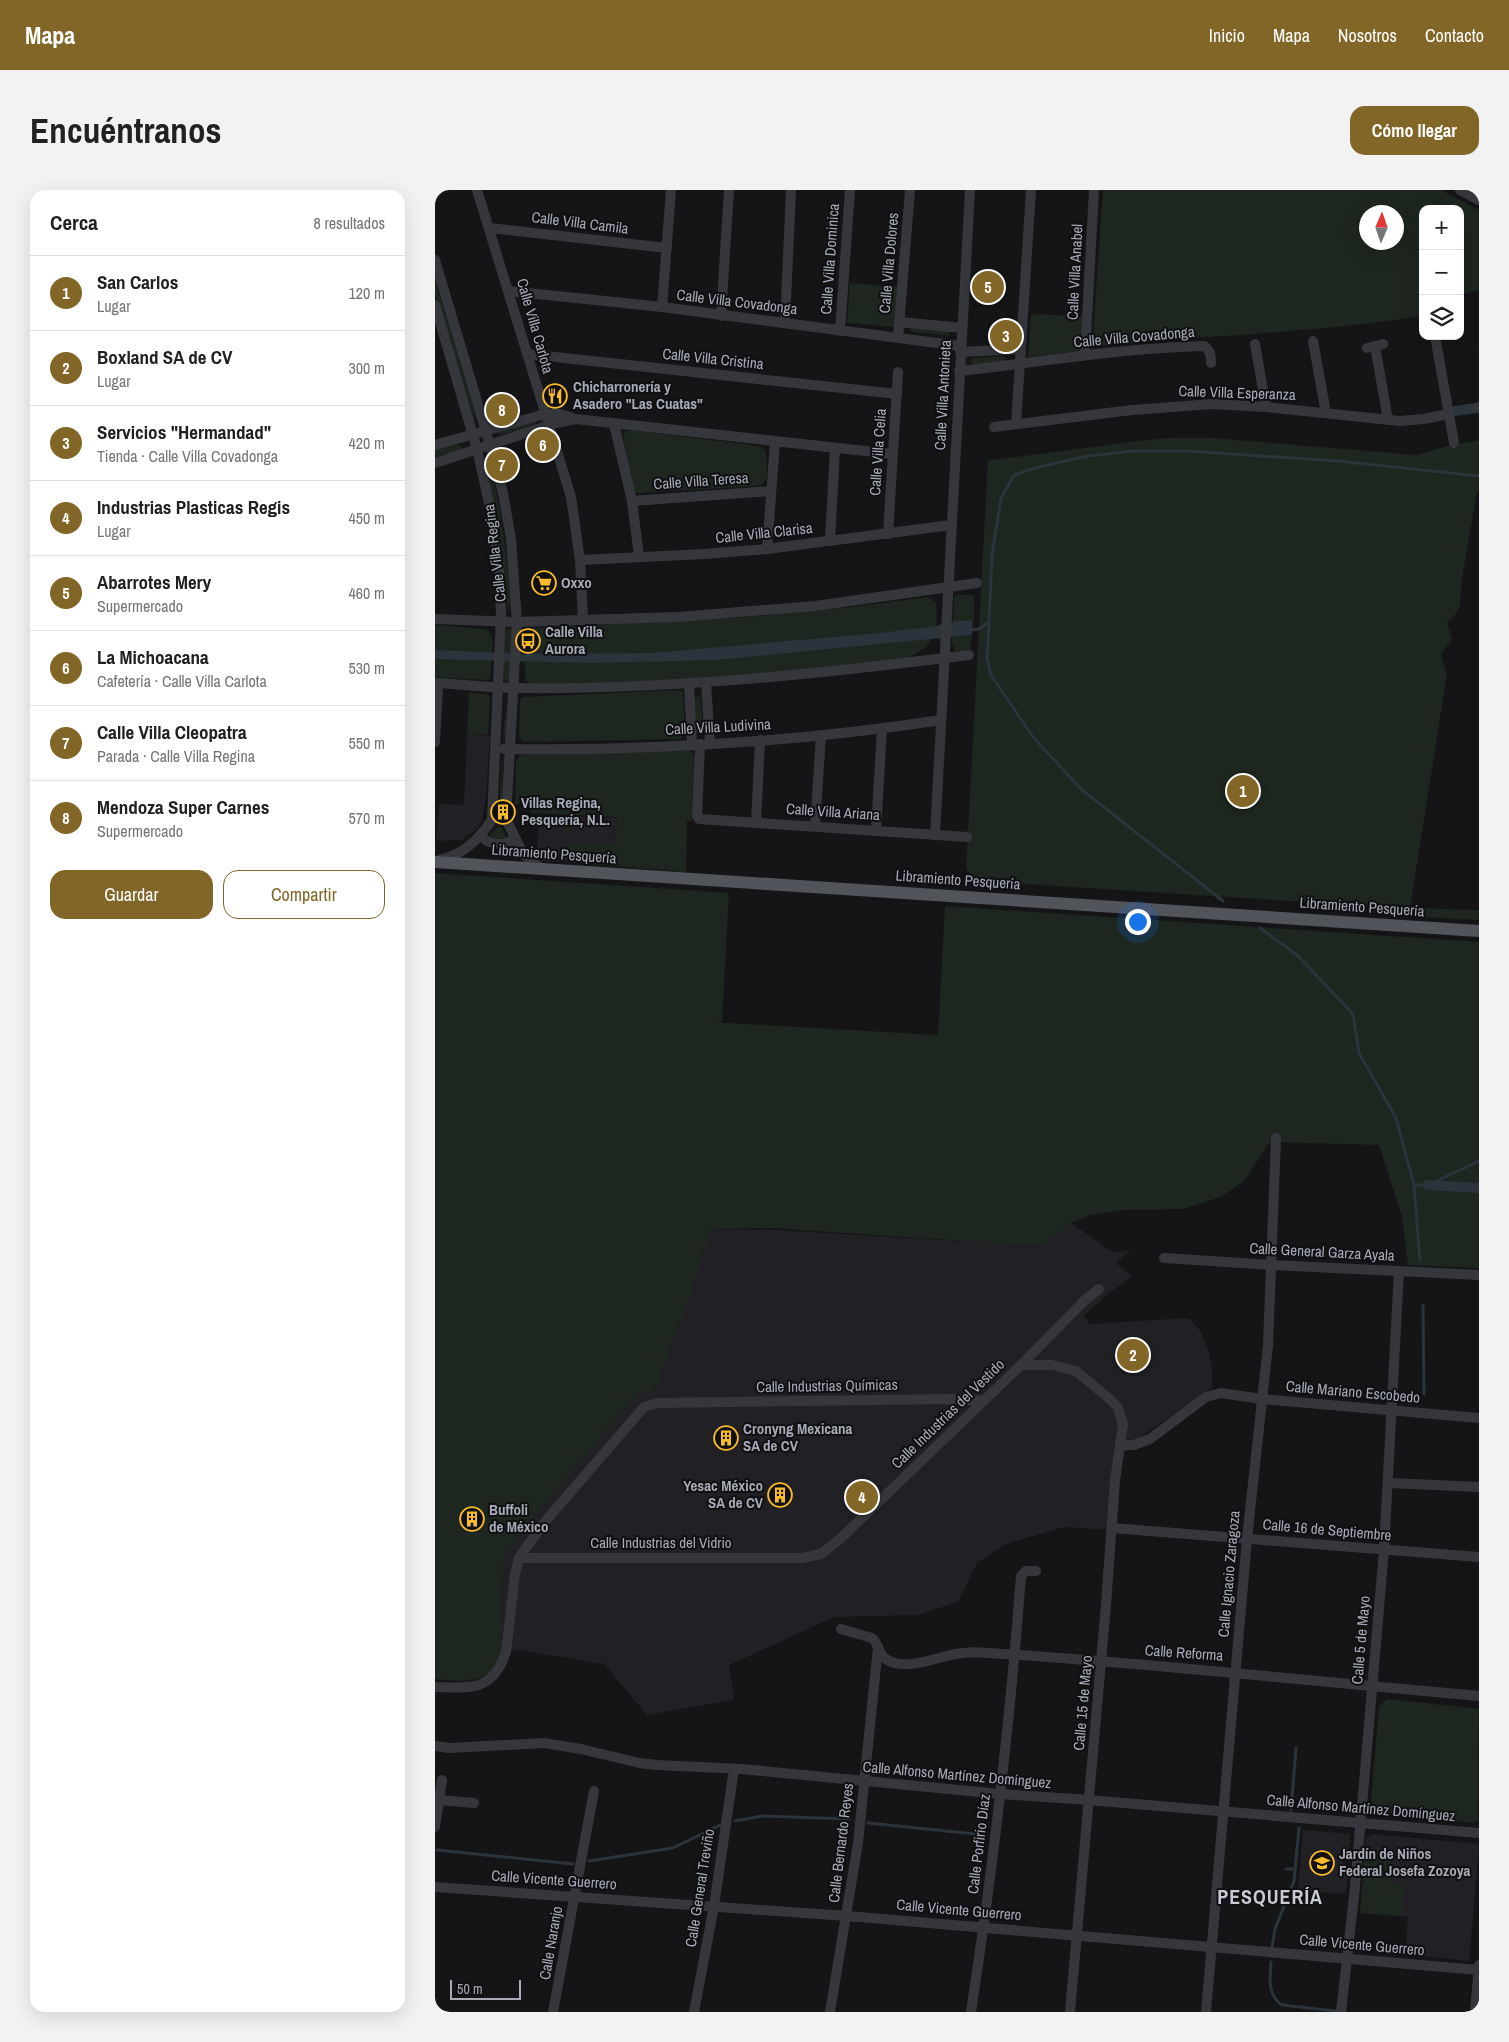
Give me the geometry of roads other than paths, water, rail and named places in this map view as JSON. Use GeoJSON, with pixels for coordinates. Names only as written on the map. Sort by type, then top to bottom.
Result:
{"type":"FeatureCollection","features":[{"type":"Feature","properties":{"kind":"main road","name":"Libramiento Pesquería"},"geometry":{"type":"LineString","coordinates":[[435,862],[1479,931]]}},
{"type":"Feature","properties":{"kind":"street","name":"Calle Villa Carlota"},"geometry":{"type":"LineString","coordinates":[[477,190],[571,498],[580,560],[583,620]]}},
{"type":"Feature","properties":{"kind":"street"},"geometry":{"type":"LineString","coordinates":[[662,307],[671,190]]}},
{"type":"Feature","properties":{"kind":"street"},"geometry":{"type":"LineString","coordinates":[[721,316],[729,190]]}},
{"type":"Feature","properties":{"kind":"street"},"geometry":{"type":"LineString","coordinates":[[785,323],[791,190]]}},
{"type":"Feature","properties":{"kind":"street","name":"Calle Villa Dominica"},"geometry":{"type":"LineString","coordinates":[[840,330],[850,190]]}},
{"type":"Feature","properties":{"kind":"street","name":"Calle Villa Dolores"},"geometry":{"type":"LineString","coordinates":[[897,338],[910,190]]}},
{"type":"Feature","properties":{"kind":"street","name":"Calle Villa Antonieta"},"geometry":{"type":"LineString","coordinates":[[944,657],[970,190]]}},
{"type":"Feature","properties":{"kind":"street"},"geometry":{"type":"LineString","coordinates":[[1016,424],[1031,190]]}},
{"type":"Feature","properties":{"kind":"street","name":"Calle Villa Anabel"},"geometry":{"type":"LineString","coordinates":[[1085,355],[1094,190]]}},
{"type":"Feature","properties":{"kind":"street"},"geometry":{"type":"LineString","coordinates":[[1460,190],[1479,200]]}},
{"type":"Feature","properties":{"kind":"street","name":"Calle Villa Camila"},"geometry":{"type":"LineString","coordinates":[[490,228],[667,248]]}},
{"type":"Feature","properties":{"kind":"street","name":"Calle Villa Regina"},"geometry":{"type":"LineString","coordinates":[[435,260],[490,445],[508,522],[515,574],[509,622],[500,640],[498,669],[506,688]]}},
{"type":"Feature","properties":{"kind":"street","name":"Calle Villa Covadonga"},"geometry":{"type":"LineString","coordinates":[[509,291],[662,307],[897,338],[960,349],[1021,349]]}},
{"type":"Feature","properties":{"kind":"street","name":"Calle Villa Regina"},"geometry":{"type":"LineString","coordinates":[[435,305],[477,450],[488,496],[509,622],[516,642],[514,670],[506,688]]}},
{"type":"Feature","properties":{"kind":"street"},"geometry":{"type":"LineString","coordinates":[[899,322],[961,328]]}},
{"type":"Feature","properties":{"kind":"street"},"geometry":{"type":"LineString","coordinates":[[1436,340],[1454,443]]}},
{"type":"Feature","properties":{"kind":"street"},"geometry":{"type":"LineString","coordinates":[[1313,341],[1326,413]]}},
{"type":"Feature","properties":{"kind":"street"},"geometry":{"type":"LineString","coordinates":[[1255,344],[1267,407]]}},
{"type":"Feature","properties":{"kind":"street","name":"Calle Villa Covadonga"},"geometry":{"type":"LineString","coordinates":[[959,371],[1085,355],[1204,346],[1209,351],[1211,363]]}},
{"type":"Feature","properties":{"kind":"street"},"geometry":{"type":"LineString","coordinates":[[1375,346],[1388,420]]}},
{"type":"Feature","properties":{"kind":"street","name":"Calle Villa Cristina"},"geometry":{"type":"LineString","coordinates":[[527,354],[897,394]]}},
{"type":"Feature","properties":{"kind":"street","name":"Calle Villa Celia"},"geometry":{"type":"LineString","coordinates":[[888,534],[898,372]]}},
{"type":"Feature","properties":{"kind":"street","name":"Calle Villa Esperanza"},"geometry":{"type":"LineString","coordinates":[[994,427],[1167,406],[1212,404],[1267,407],[1388,420],[1424,420],[1448,414]]}},
{"type":"Feature","properties":{"kind":"street"},"geometry":{"type":"LineString","coordinates":[[435,445],[545,414],[559,414],[576,419],[614,424],[892,454]]}},
{"type":"Feature","properties":{"kind":"street"},"geometry":{"type":"LineString","coordinates":[[435,464],[563,421],[576,419]]}},
{"type":"Feature","properties":{"kind":"street"},"geometry":{"type":"LineString","coordinates":[[614,424],[632,501],[639,556]]}},
{"type":"Feature","properties":{"kind":"street"},"geometry":{"type":"LineString","coordinates":[[767,549],[775,442]]}},
{"type":"Feature","properties":{"kind":"street"},"geometry":{"type":"LineString","coordinates":[[830,541],[835,449]]}},
{"type":"Feature","properties":{"kind":"street","name":"Calle Villa Teresa"},"geometry":{"type":"LineString","coordinates":[[632,501],[771,491]]}},
{"type":"Feature","properties":{"kind":"street","name":"Calle Villa Clarisa"},"geometry":{"type":"LineString","coordinates":[[580,560],[767,549],[951,526]]}},
{"type":"Feature","properties":{"kind":"street"},"geometry":{"type":"LineString","coordinates":[[435,619],[509,622],[678,617],[815,606],[948,590],[977,583]]}},
{"type":"Feature","properties":{"kind":"street"},"geometry":{"type":"LineString","coordinates":[[435,742],[438,685],[506,688],[621,687],[689,684],[817,673],[969,655]]}},
{"type":"Feature","properties":{"kind":"street"},"geometry":{"type":"LineString","coordinates":[[935,835],[944,657]]}},
{"type":"Feature","properties":{"kind":"street"},"geometry":{"type":"LineString","coordinates":[[701,744],[706,683]]}},
{"type":"Feature","properties":{"kind":"street"},"geometry":{"type":"LineString","coordinates":[[689,684],[701,744]]}},
{"type":"Feature","properties":{"kind":"street"},"geometry":{"type":"LineString","coordinates":[[435,862],[453,856],[469,846],[484,831],[497,821],[505,823],[512,833],[510,843],[489,842],[485,840],[484,831],[492,818],[496,749],[506,688]]}},
{"type":"Feature","properties":{"kind":"street"},"geometry":{"type":"LineString","coordinates":[[506,688],[510,749],[506,819],[522,852],[528,860],[543,870]]}},
{"type":"Feature","properties":{"kind":"street","name":"Calle Villa Ludivina"},"geometry":{"type":"LineString","coordinates":[[496,749],[701,744],[821,736],[941,720]]}},
{"type":"Feature","properties":{"kind":"street"},"geometry":{"type":"LineString","coordinates":[[876,830],[882,729]]}},
{"type":"Feature","properties":{"kind":"street"},"geometry":{"type":"LineString","coordinates":[[815,826],[821,736]]}},
{"type":"Feature","properties":{"kind":"street"},"geometry":{"type":"LineString","coordinates":[[756,822],[760,740]]}},
{"type":"Feature","properties":{"kind":"street","name":"Calle Villa Ariana"},"geometry":{"type":"LineString","coordinates":[[701,744],[698,818],[967,837]]}},
{"type":"Feature","properties":{"kind":"street"},"geometry":{"type":"LineString","coordinates":[[469,846],[469,856],[483,866]]}},
{"type":"Feature","properties":{"kind":"street"},"geometry":{"type":"LineString","coordinates":[[505,867],[520,862],[523,857],[522,852]]}},
{"type":"Feature","properties":{"kind":"street","name":"Calle Ignacio Zaragoza"},"geometry":{"type":"LineString","coordinates":[[1206,2012],[1247,1538],[1268,1345],[1276,1138]]}},
{"type":"Feature","properties":{"kind":"street","name":"Calle General Garza Ayala"},"geometry":{"type":"LineString","coordinates":[[1164,1258],[1479,1275]]}},
{"type":"Feature","properties":{"kind":"street","name":"Calle 5 de Mayo"},"geometry":{"type":"LineString","coordinates":[[1341,2012],[1361,1822],[1384,1550],[1399,1271]]}},
{"type":"Feature","properties":{"kind":"street","name":"Calle Industrias del Vestido"},"geometry":{"type":"LineString","coordinates":[[802,1558],[821,1554],[840,1539],[1021,1365],[1085,1300],[1099,1289]]}},
{"type":"Feature","properties":{"kind":"street","name":"Calle Industrias del Vestido"},"geometry":{"type":"LineString","coordinates":[[1021,1365],[1052,1364],[1076,1371],[1111,1400]]}},
{"type":"Feature","properties":{"kind":"street","name":"Calle Mariano Escobedo"},"geometry":{"type":"LineString","coordinates":[[1121,1446],[1134,1445],[1150,1439],[1206,1397],[1226,1393],[1261,1399],[1479,1418]]}},
{"type":"Feature","properties":{"kind":"street","name":"Calle Industrias Químicas"},"geometry":{"type":"LineString","coordinates":[[519,1558],[543,1524],[577,1487],[637,1413],[650,1405],[955,1399],[983,1401]]}},
{"type":"Feature","properties":{"kind":"street","name":"Calle 15 de Mayo"},"geometry":{"type":"LineString","coordinates":[[1070,2012],[1102,1662],[1115,1480],[1123,1424],[1117,1408],[1111,1400]]}},
{"type":"Feature","properties":{"kind":"street"},"geometry":{"type":"LineString","coordinates":[[1389,1482],[1479,1487]]}},
{"type":"Feature","properties":{"kind":"street","name":"Calle 16 de Septiembre"},"geometry":{"type":"LineString","coordinates":[[1113,1528],[1479,1557]]}},
{"type":"Feature","properties":{"kind":"street"},"geometry":{"type":"LineString","coordinates":[[435,1687],[465,1687],[487,1683],[499,1669],[506,1652],[510,1610],[519,1558]]}},
{"type":"Feature","properties":{"kind":"street","name":"Calle Industrias del Vidrio"},"geometry":{"type":"LineString","coordinates":[[519,1558],[802,1558]]}},
{"type":"Feature","properties":{"kind":"street","name":"Calle Porfirio Díaz"},"geometry":{"type":"LineString","coordinates":[[971,2012],[984,1927],[1000,1794],[1015,1655],[1021,1576],[1026,1572],[1036,1570]]}},
{"type":"Feature","properties":{"kind":"street"},"geometry":{"type":"LineString","coordinates":[[841,1629],[872,1638],[878,1646]]}},
{"type":"Feature","properties":{"kind":"street","name":"Calle Reforma"},"geometry":{"type":"LineString","coordinates":[[878,1646],[881,1655],[887,1661],[914,1664],[971,1652],[1236,1672],[1372,1687],[1479,1696]]}},
{"type":"Feature","properties":{"kind":"street","name":"Calle Bernardo Reyes"},"geometry":{"type":"LineString","coordinates":[[830,2012],[858,1843],[878,1646]]}},
{"type":"Feature","properties":{"kind":"street","name":"Calle Alfonso Martínez Domínguez"},"geometry":{"type":"LineString","coordinates":[[435,1746],[457,1748],[544,1742],[639,1763],[734,1769],[1000,1794],[1479,1833]]}},
{"type":"Feature","properties":{"kind":"street","name":"Calle General Treviño"},"geometry":{"type":"LineString","coordinates":[[694,2012],[714,1906],[734,1769]]}},
{"type":"Feature","properties":{"kind":"street"},"geometry":{"type":"LineString","coordinates":[[435,1827],[443,1780]]}},
{"type":"Feature","properties":{"kind":"street","name":"Calle Naranjo"},"geometry":{"type":"LineString","coordinates":[[553,2012],[594,1791]]}},
{"type":"Feature","properties":{"kind":"street"},"geometry":{"type":"LineString","coordinates":[[439,1800],[474,1803]]}},
{"type":"Feature","properties":{"kind":"street","name":"Calle Vicente Guerrero"},"geometry":{"type":"LineString","coordinates":[[435,1887],[847,1916],[1479,1970]]}},
{"type":"Feature","properties":{"kind":"street"},"geometry":{"type":"LineString","coordinates":[[1475,2012],[1479,1964]]}},
{"type":"Feature","properties":{"kind":"waterway"},"geometry":{"type":"LineString","coordinates":[[1447,412],[1477,408]]}},
{"type":"Feature","properties":{"kind":"waterway"},"geometry":{"type":"LineString","coordinates":[[970,630],[979,629],[989,622],[992,555],[1001,498],[1014,475],[1038,467],[1088,456],[1134,451],[1186,451],[1337,461],[1479,476]]}},
{"type":"Feature","properties":{"kind":"waterway"},"geometry":{"type":"LineString","coordinates":[[989,623],[987,658],[991,675],[1033,737],[1081,789],[1223,901]]}},
{"type":"Feature","properties":{"kind":"waterway"},"geometry":{"type":"LineString","coordinates":[[1260,928],[1297,955],[1353,1014],[1359,1053],[1396,1118],[1414,1185],[1428,1185],[1479,1161]]}},
{"type":"Feature","properties":{"kind":"waterway"},"geometry":{"type":"LineString","coordinates":[[1414,1185],[1420,1261]]}},
{"type":"Feature","properties":{"kind":"waterway"},"geometry":{"type":"LineString","coordinates":[[1428,1185],[1479,1188]]}},
{"type":"Feature","properties":{"kind":"waterway"},"geometry":{"type":"LineString","coordinates":[[1423,1305],[1424,1394]]}},
{"type":"Feature","properties":{"kind":"waterway"},"geometry":{"type":"LineString","coordinates":[[1291,1810],[1296,1748]]}},
{"type":"Feature","properties":{"kind":"waterway"},"geometry":{"type":"LineString","coordinates":[[735,1821],[762,1816],[850,1819]]}},
{"type":"Feature","properties":{"kind":"waterway"},"geometry":{"type":"LineString","coordinates":[[868,1823],[985,1835]]}},
{"type":"Feature","properties":{"kind":"waterway"},"geometry":{"type":"LineString","coordinates":[[589,1861],[673,1848],[720,1825]]}},
{"type":"Feature","properties":{"kind":"waterway"},"geometry":{"type":"LineString","coordinates":[[1272,1947],[1275,1929],[1294,1881],[1299,1828]]}},
{"type":"Feature","properties":{"kind":"waterway"},"geometry":{"type":"LineString","coordinates":[[437,1850],[573,1864]]}},
{"type":"Feature","properties":{"kind":"waterway"},"geometry":{"type":"LineString","coordinates":[[1286,1869],[1295,1869]]}},
{"type":"Feature","properties":{"kind":"waterway"},"geometry":{"type":"LineString","coordinates":[[1271,1962],[1270,1980],[1272,1991],[1277,2001],[1282,2005],[1335,2011]]}},
{"type":"Feature","properties":{"kind":"place","name":"Abarrotes Mery"},"geometry":{"type":"Point","coordinates":[988,287]}},
{"type":"Feature","properties":{"kind":"place","name":"Servicios \"Hermandad\""},"geometry":{"type":"Point","coordinates":[1006,336]}},
{"type":"Feature","properties":{"kind":"place","name":"Chicharronería y Asadero \"Las Cuatas\""},"geometry":{"type":"Point","coordinates":[555,396]}},
{"type":"Feature","properties":{"kind":"place","name":"Mendoza Super Carnes"},"geometry":{"type":"Point","coordinates":[502,410]}},
{"type":"Feature","properties":{"kind":"place","name":"La Michoacana"},"geometry":{"type":"Point","coordinates":[543,445]}},
{"type":"Feature","properties":{"kind":"place","name":"Calle Villa Cleopatra"},"geometry":{"type":"Point","coordinates":[502,465]}},
{"type":"Feature","properties":{"kind":"place","name":"Oxxo"},"geometry":{"type":"Point","coordinates":[544,583]}},
{"type":"Feature","properties":{"kind":"place","name":"Calle Villa Aurora"},"geometry":{"type":"Point","coordinates":[528,641]}},
{"type":"Feature","properties":{"kind":"place","name":"San Carlos"},"geometry":{"type":"Point","coordinates":[1243,791]}},
{"type":"Feature","properties":{"kind":"place","name":"Villas Regina, Pesquería, N.L."},"geometry":{"type":"Point","coordinates":[503,812]}},
{"type":"Feature","properties":{"kind":"place","name":"Boxland SA de CV"},"geometry":{"type":"Point","coordinates":[1133,1355]}},
{"type":"Feature","properties":{"kind":"place","name":"Cronyng Mexicana SA de CV"},"geometry":{"type":"Point","coordinates":[726,1438]}},
{"type":"Feature","properties":{"kind":"place","name":"Yesac México SA de CV"},"geometry":{"type":"Point","coordinates":[780,1495]}},
{"type":"Feature","properties":{"kind":"place","name":"Industrias Plasticas Regis"},"geometry":{"type":"Point","coordinates":[862,1497]}},
{"type":"Feature","properties":{"kind":"place","name":"Buffoli de México"},"geometry":{"type":"Point","coordinates":[472,1519]}},
{"type":"Feature","properties":{"kind":"place","name":"Jardín de Niños Federal Josefa Zozoya"},"geometry":{"type":"Point","coordinates":[1322,1863]}},
{"type":"Feature","properties":{"kind":"district","name":"PESQUERÍA"},"geometry":{"type":"Point","coordinates":[1270,1897]}}]}
